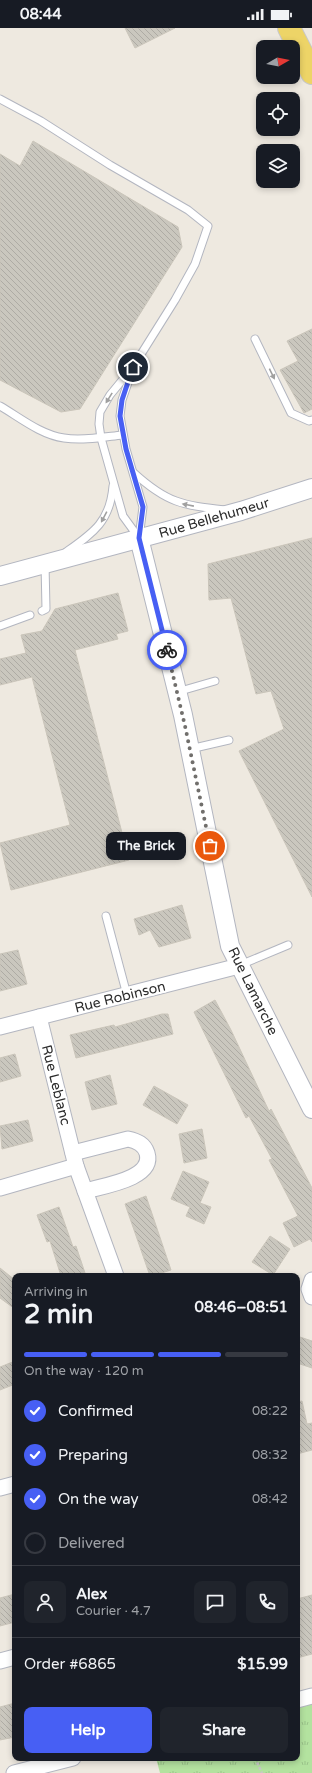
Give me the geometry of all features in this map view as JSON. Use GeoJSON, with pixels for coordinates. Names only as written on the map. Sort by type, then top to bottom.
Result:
{"type":"FeatureCollection","features":[{"type":"Feature","properties":{"kind":"main road"},"geometry":{"type":"LineString","coordinates":[[289,28],[312,73]]}},
{"type":"Feature","properties":{"kind":"street","name":"Rue Bellehumeur"},"geometry":{"type":"LineString","coordinates":[[0,576],[241,511],[312,488]]}},
{"type":"Feature","properties":{"kind":"street","name":"Rue Lamarche"},"geometry":{"type":"LineString","coordinates":[[139,538],[190,750],[230,946],[312,1109]]}},
{"type":"Feature","properties":{"kind":"street","name":"Rue Robinson"},"geometry":{"type":"LineString","coordinates":[[0,1027],[239,966]]}},
{"type":"Feature","properties":{"kind":"street","name":"Rue Leblanc"},"geometry":{"type":"LineString","coordinates":[[38,1017],[74,1159],[115,1273]]}},
{"type":"Feature","properties":{"kind":"street"},"geometry":{"type":"LineString","coordinates":[[0,1188],[128,1139],[137,1141],[145,1148],[148,1157],[145,1168],[138,1175],[85,1191]]}},
{"type":"Feature","properties":{"kind":"street"},"geometry":{"type":"LineString","coordinates":[[312,1280],[309,1289],[312,1297]]}},
{"type":"Feature","properties":{"kind":"street"},"geometry":{"type":"LineString","coordinates":[[0,1488],[12,1485]]}},
{"type":"Feature","properties":{"kind":"street"},"geometry":{"type":"LineString","coordinates":[[0,1661],[12,1658]]}},
{"type":"Feature","properties":{"kind":"street"},"geometry":{"type":"LineString","coordinates":[[300,1699],[312,1696]]}},
{"type":"Feature","properties":{"kind":"street"},"geometry":{"type":"LineString","coordinates":[[14,1773],[61,1761]]}},
{"type":"Feature","properties":{"kind":"lane"},"geometry":{"type":"LineString","coordinates":[[0,99],[41,121],[110,165],[188,210],[208,226],[195,264],[133,367],[110,395],[100,412],[100,438],[114,480],[123,516],[139,538]]}},
{"type":"Feature","properties":{"kind":"lane"},"geometry":{"type":"LineString","coordinates":[[255,339],[291,412],[309,421],[312,420]]}},
{"type":"Feature","properties":{"kind":"lane"},"geometry":{"type":"LineString","coordinates":[[133,367],[122,400],[120,416],[122,435],[143,507],[139,538]]}},
{"type":"Feature","properties":{"kind":"lane"},"geometry":{"type":"LineString","coordinates":[[0,406],[44,432],[63,438],[100,438],[122,435]]}},
{"type":"Feature","properties":{"kind":"lane"},"geometry":{"type":"LineString","coordinates":[[133,472],[160,494],[183,504],[241,511]]}},
{"type":"Feature","properties":{"kind":"lane"},"geometry":{"type":"LineString","coordinates":[[42,611],[46,609],[49,563],[90,535],[99,526],[109,508],[114,480]]}},
{"type":"Feature","properties":{"kind":"lane"},"geometry":{"type":"LineString","coordinates":[[0,626],[30,615]]}},
{"type":"Feature","properties":{"kind":"lane"},"geometry":{"type":"LineString","coordinates":[[177,692],[215,681]]}},
{"type":"Feature","properties":{"kind":"lane"},"geometry":{"type":"LineString","coordinates":[[190,750],[229,740]]}},
{"type":"Feature","properties":{"kind":"lane"},"geometry":{"type":"LineString","coordinates":[[106,916],[126,995]]}},
{"type":"Feature","properties":{"kind":"lane"},"geometry":{"type":"LineString","coordinates":[[239,966],[288,945]]}},
{"type":"Feature","properties":{"kind":"path"},"geometry":{"type":"LineString","coordinates":[[256,1761],[262,1773]]}},
{"type":"Feature","properties":{"kind":"green space"},"geometry":{"type":"Polygon","coordinates":[[[312,1696],[312,1773],[160,1773],[157,1761],[300,1761],[300,1699],[312,1696]]]}},
{"type":"Feature","properties":{"kind":"building"},"geometry":{"type":"Polygon","coordinates":[[[125,28],[175,28],[135,48],[125,28]]]}},
{"type":"Feature","properties":{"kind":"building"},"geometry":{"type":"Polygon","coordinates":[[[33,141],[178,227],[182,247],[80,409],[61,412],[0,380],[0,154],[20,166],[33,141]]]}},
{"type":"Feature","properties":{"kind":"building"},"geometry":{"type":"Polygon","coordinates":[[[312,329],[312,409],[304,413],[280,370],[298,361],[287,341],[312,329]]]}},
{"type":"Feature","properties":{"kind":"building"},"geometry":{"type":"Polygon","coordinates":[[[312,538],[312,897],[239,751],[284,729],[271,691],[256,694],[231,598],[209,600],[208,564],[312,538]]]}},
{"type":"Feature","properties":{"kind":"building"},"geometry":{"type":"Polygon","coordinates":[[[118,593],[128,631],[116,634],[118,639],[75,650],[129,860],[11,890],[0,843],[70,825],[32,677],[0,685],[0,659],[26,653],[21,635],[42,631],[55,609],[118,593]]]}},
{"type":"Feature","properties":{"kind":"building"},"geometry":{"type":"Polygon","coordinates":[[[182,905],[191,938],[159,947],[150,930],[139,935],[134,919],[182,905]]]}},
{"type":"Feature","properties":{"kind":"building"},"geometry":{"type":"Polygon","coordinates":[[[18,950],[27,984],[0,991],[0,954],[18,950]]]}},
{"type":"Feature","properties":{"kind":"building"},"geometry":{"type":"Polygon","coordinates":[[[215,1000],[231,1030],[269,1111],[271,1109],[312,1188],[312,1242],[310,1239],[294,1247],[283,1223],[298,1216],[269,1160],[272,1159],[249,1116],[246,1118],[194,1012],[215,1000]]]}},
{"type":"Feature","properties":{"kind":"building"},"geometry":{"type":"Polygon","coordinates":[[[162,1014],[168,1014],[173,1034],[76,1058],[70,1035],[114,1025],[115,1027],[162,1014]]]}},
{"type":"Feature","properties":{"kind":"building"},"geometry":{"type":"Polygon","coordinates":[[[15,1054],[21,1076],[0,1082],[0,1058],[15,1054]]]}},
{"type":"Feature","properties":{"kind":"building"},"geometry":{"type":"Polygon","coordinates":[[[110,1075],[117,1104],[92,1110],[85,1082],[110,1075]]]}},
{"type":"Feature","properties":{"kind":"building"},"geometry":{"type":"Polygon","coordinates":[[[154,1086],[188,1105],[177,1124],[143,1105],[154,1086]]]}},
{"type":"Feature","properties":{"kind":"building"},"geometry":{"type":"Polygon","coordinates":[[[28,1120],[33,1141],[2,1149],[0,1126],[28,1120]]]}},
{"type":"Feature","properties":{"kind":"building"},"geometry":{"type":"Polygon","coordinates":[[[202,1129],[207,1158],[184,1163],[179,1134],[202,1129]]]}},
{"type":"Feature","properties":{"kind":"building"},"geometry":{"type":"Polygon","coordinates":[[[183,1171],[209,1182],[200,1203],[211,1207],[204,1224],[186,1216],[190,1207],[171,1199],[183,1171]]]}},
{"type":"Feature","properties":{"kind":"building"},"geometry":{"type":"Polygon","coordinates":[[[146,1196],[171,1270],[162,1273],[149,1273],[125,1204],[146,1196]]]}},
{"type":"Feature","properties":{"kind":"building"},"geometry":{"type":"Polygon","coordinates":[[[59,1207],[73,1247],[76,1246],[85,1273],[60,1273],[50,1241],[47,1242],[37,1215],[59,1207]]]}},
{"type":"Feature","properties":{"kind":"building"},"geometry":{"type":"Polygon","coordinates":[[[270,1236],[290,1249],[274,1273],[270,1273],[252,1262],[270,1236]]]}},
{"type":"Feature","properties":{"kind":"building"},"geometry":{"type":"Polygon","coordinates":[[[0,1268],[12,1278],[12,1307],[0,1298],[0,1268]]]}},
{"type":"Feature","properties":{"kind":"building"},"geometry":{"type":"Polygon","coordinates":[[[300,1337],[312,1341],[312,1368],[300,1364],[300,1337]]]}},
{"type":"Feature","properties":{"kind":"building"},"geometry":{"type":"Polygon","coordinates":[[[12,1362],[12,1385],[0,1390],[0,1367],[12,1362]]]}},
{"type":"Feature","properties":{"kind":"building"},"geometry":{"type":"Polygon","coordinates":[[[300,1401],[302,1401],[307,1424],[312,1423],[312,1450],[300,1453],[300,1401]]]}},
{"type":"Feature","properties":{"kind":"building"},"geometry":{"type":"Polygon","coordinates":[[[12,1595],[12,1623],[0,1626],[0,1598],[12,1595]]]}},
{"type":"Feature","properties":{"kind":"building"},"geometry":{"type":"Polygon","coordinates":[[[312,1595],[312,1654],[300,1657],[300,1598],[312,1595]]]}},
{"type":"Feature","properties":{"kind":"building"},"geometry":{"type":"Polygon","coordinates":[[[12,1704],[12,1738],[0,1740],[0,1707],[12,1704]]]}},
{"type":"Feature","properties":{"kind":"way so far"},"geometry":{"type":"LineString","coordinates":[[167,650],[185,726],[210,846]]}},
{"type":"Feature","properties":{"kind":"place","name":"The Brick"},"geometry":{"type":"Point","coordinates":[210,846]}},
{"type":"Feature","properties":{"kind":"route"},"geometry":{"type":"LineString","coordinates":[[133,367],[122,400],[120,416],[122,435],[143,507],[139,538],[167,650]]}}]}
